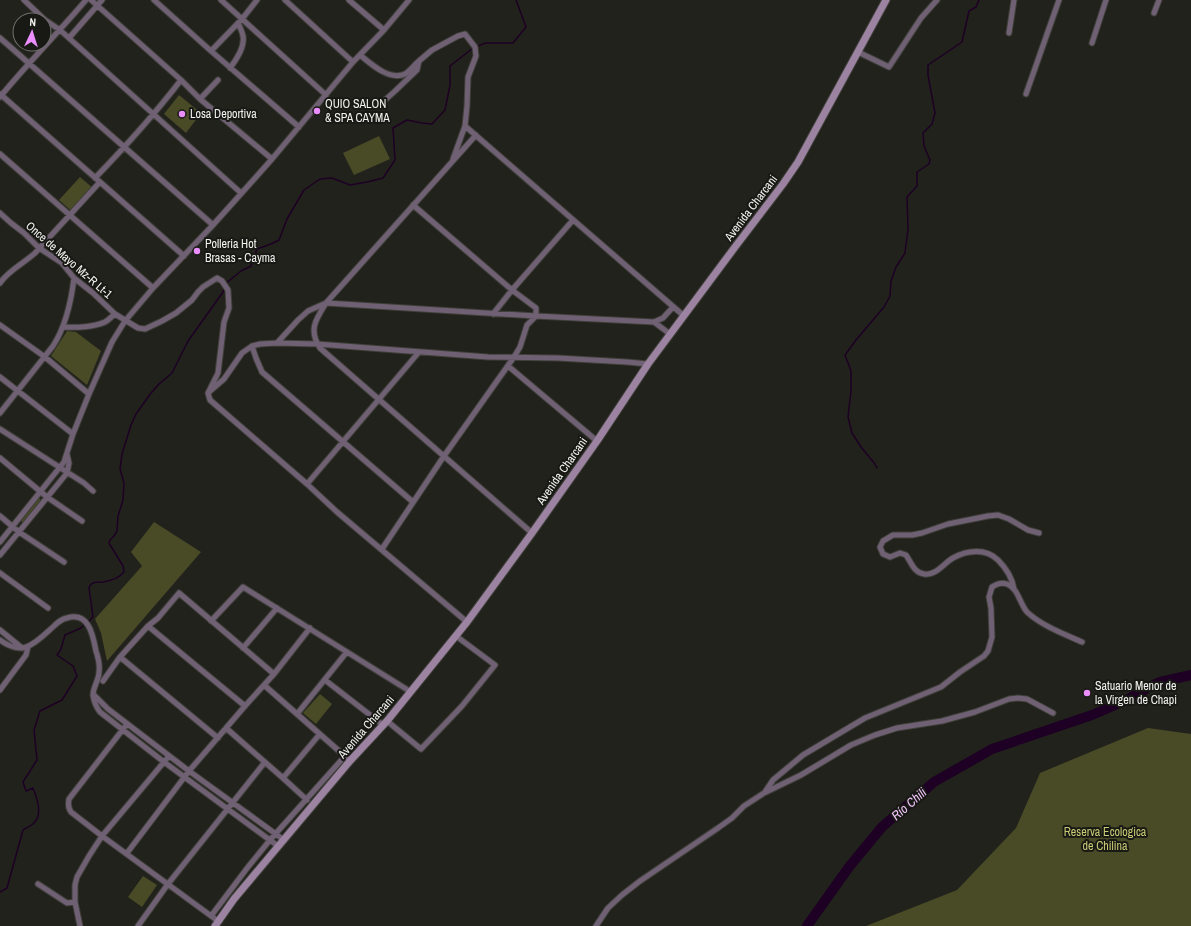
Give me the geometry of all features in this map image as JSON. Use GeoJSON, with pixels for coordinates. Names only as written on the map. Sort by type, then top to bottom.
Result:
{"type":"FeatureCollection","features":[{"type":"Feature","properties":{"kind":"main road","name":"Avenida Charcani"},"geometry":{"type":"LineString","coordinates":[[216,923],[281,843],[411,692],[467,622],[532,533],[597,441],[648,364],[798,162],[886,0]]}},
{"type":"Feature","properties":{"kind":"street"},"geometry":{"type":"LineString","coordinates":[[24,0],[69,38],[241,193]]}},
{"type":"Feature","properties":{"kind":"street"},"geometry":{"type":"LineString","coordinates":[[86,0],[0,96],[184,256]]}},
{"type":"Feature","properties":{"kind":"street"},"geometry":{"type":"LineString","coordinates":[[91,0],[181,80],[200,99],[272,159]]}},
{"type":"Feature","properties":{"kind":"street"},"geometry":{"type":"LineString","coordinates":[[69,38],[102,0]]}},
{"type":"Feature","properties":{"kind":"street"},"geometry":{"type":"LineString","coordinates":[[154,0],[230,68],[299,126]]}},
{"type":"Feature","properties":{"kind":"street"},"geometry":{"type":"LineString","coordinates":[[221,0],[240,21],[326,95]]}},
{"type":"Feature","properties":{"kind":"street"},"geometry":{"type":"LineString","coordinates":[[211,51],[240,21],[257,0]]}},
{"type":"Feature","properties":{"kind":"street"},"geometry":{"type":"LineString","coordinates":[[285,0],[353,62]]}},
{"type":"Feature","properties":{"kind":"street"},"geometry":{"type":"LineString","coordinates":[[349,0],[384,30]]}},
{"type":"Feature","properties":{"kind":"street"},"geometry":{"type":"LineString","coordinates":[[0,542],[42,492],[60,468],[68,454],[73,434],[89,394],[112,342],[125,321],[153,288],[213,225],[272,159],[353,62],[384,30],[409,0]]}},
{"type":"Feature","properties":{"kind":"street"},"geometry":{"type":"LineString","coordinates":[[858,52],[889,67],[921,18],[937,0]]}},
{"type":"Feature","properties":{"kind":"street"},"geometry":{"type":"LineString","coordinates":[[1008,33],[1014,0]]}},
{"type":"Feature","properties":{"kind":"street"},"geometry":{"type":"LineString","coordinates":[[1026,94],[1059,0]]}},
{"type":"Feature","properties":{"kind":"street"},"geometry":{"type":"LineString","coordinates":[[1092,43],[1106,0]]}},
{"type":"Feature","properties":{"kind":"street"},"geometry":{"type":"LineString","coordinates":[[1154,13],[1159,0]]}},
{"type":"Feature","properties":{"kind":"street"},"geometry":{"type":"LineString","coordinates":[[230,68],[237,59],[244,43],[240,21]]}},
{"type":"Feature","properties":{"kind":"street"},"geometry":{"type":"LineString","coordinates":[[360,55],[391,75],[400,75],[406,73],[432,50],[458,36],[465,34],[475,47],[476,56],[468,77],[465,126],[452,162]]}},
{"type":"Feature","properties":{"kind":"street"},"geometry":{"type":"LineString","coordinates":[[0,38],[213,225]]}},
{"type":"Feature","properties":{"kind":"street"},"geometry":{"type":"LineString","coordinates":[[385,100],[417,70],[419,61]]}},
{"type":"Feature","properties":{"kind":"street"},"geometry":{"type":"LineString","coordinates":[[94,178],[154,115],[181,80]]}},
{"type":"Feature","properties":{"kind":"street"},"geometry":{"type":"LineString","coordinates":[[200,99],[218,80]]}},
{"type":"Feature","properties":{"kind":"street"},"geometry":{"type":"LineString","coordinates":[[465,126],[684,316]]}},
{"type":"Feature","properties":{"kind":"street"},"geometry":{"type":"LineString","coordinates":[[476,135],[326,303],[317,318],[313,329],[314,337],[320,348],[532,533]]}},
{"type":"Feature","properties":{"kind":"street"},"geometry":{"type":"LineString","coordinates":[[0,154],[153,288]]}},
{"type":"Feature","properties":{"kind":"street"},"geometry":{"type":"LineString","coordinates":[[0,283],[9,272],[26,261],[39,248],[99,183]]}},
{"type":"Feature","properties":{"kind":"street"},"geometry":{"type":"LineString","coordinates":[[382,549],[444,456],[514,357],[520,347],[527,325],[536,316],[536,308],[512,290],[413,205]]}},
{"type":"Feature","properties":{"kind":"street","name":"Once de Mayo Mz-R Lt-1"},"geometry":{"type":"LineString","coordinates":[[0,213],[39,248],[62,264],[74,278],[93,293],[115,314],[138,328],[144,328],[162,321],[176,313],[208,284],[217,278],[222,281],[228,290],[228,308],[224,322],[218,373],[208,393]]}},
{"type":"Feature","properties":{"kind":"street"},"geometry":{"type":"LineString","coordinates":[[493,314],[573,220]]}},
{"type":"Feature","properties":{"kind":"street"},"geometry":{"type":"LineString","coordinates":[[0,413],[45,357],[64,327],[72,294],[74,278]]}},
{"type":"Feature","properties":{"kind":"street"},"geometry":{"type":"LineString","coordinates":[[277,343],[308,311],[326,303],[493,314],[654,322],[663,318],[673,308]]}},
{"type":"Feature","properties":{"kind":"street"},"geometry":{"type":"LineString","coordinates":[[64,327],[78,328],[98,324],[105,322],[115,314]]}},
{"type":"Feature","properties":{"kind":"street"},"geometry":{"type":"LineString","coordinates":[[654,322],[670,334]]}},
{"type":"Feature","properties":{"kind":"street"},"geometry":{"type":"LineString","coordinates":[[0,325],[45,357],[89,394]]}},
{"type":"Feature","properties":{"kind":"street"},"geometry":{"type":"LineString","coordinates":[[467,622],[337,512],[210,400],[208,393],[224,379],[242,353],[252,346],[260,344],[317,344],[488,357],[558,358],[648,364]]}},
{"type":"Feature","properties":{"kind":"street"},"geometry":{"type":"LineString","coordinates":[[252,346],[262,372],[413,502]]}},
{"type":"Feature","properties":{"kind":"street"},"geometry":{"type":"LineString","coordinates":[[307,484],[419,352]]}},
{"type":"Feature","properties":{"kind":"street"},"geometry":{"type":"LineString","coordinates":[[508,366],[597,441]]}},
{"type":"Feature","properties":{"kind":"street"},"geometry":{"type":"LineString","coordinates":[[0,377],[73,434]]}},
{"type":"Feature","properties":{"kind":"street"},"geometry":{"type":"LineString","coordinates":[[0,429],[84,483],[93,491]]}},
{"type":"Feature","properties":{"kind":"street"},"geometry":{"type":"LineString","coordinates":[[0,555],[67,472],[69,463],[68,454]]}},
{"type":"Feature","properties":{"kind":"street"},"geometry":{"type":"LineString","coordinates":[[0,458],[47,497],[82,521]]}},
{"type":"Feature","properties":{"kind":"street"},"geometry":{"type":"LineString","coordinates":[[1014,590],[1012,579],[1008,571],[995,557],[984,552],[970,552],[953,558],[938,570],[930,574],[924,574],[914,569],[906,555],[900,553],[894,554],[890,557],[884,554],[880,547],[883,541],[893,535],[912,535],[948,524],[998,515],[1009,519],[1028,530],[1040,533]]}},
{"type":"Feature","properties":{"kind":"street"},"geometry":{"type":"LineString","coordinates":[[0,516],[20,532],[64,562]]}},
{"type":"Feature","properties":{"kind":"street"},"geometry":{"type":"LineString","coordinates":[[0,573],[48,608]]}},
{"type":"Feature","properties":{"kind":"street"},"geometry":{"type":"LineString","coordinates":[[764,793],[774,780],[803,755],[865,718],[941,687],[984,656],[988,651],[992,637],[989,596],[992,587],[1000,583],[1008,584],[1014,590],[1026,611],[1037,619],[1062,634],[1082,642]]}},
{"type":"Feature","properties":{"kind":"street"},"geometry":{"type":"LineString","coordinates":[[211,621],[243,587],[310,628],[346,653],[411,692]]}},
{"type":"Feature","properties":{"kind":"street"},"geometry":{"type":"LineString","coordinates":[[103,681],[120,657],[148,626],[158,618],[179,593],[274,674]]}},
{"type":"Feature","properties":{"kind":"street"},"geometry":{"type":"LineString","coordinates":[[243,648],[277,608]]}},
{"type":"Feature","properties":{"kind":"street"},"geometry":{"type":"LineString","coordinates":[[0,640],[9,646],[25,648],[34,643],[63,619],[71,616],[78,617],[83,620],[91,629],[98,661],[99,672],[93,694],[94,704],[100,712],[164,762],[270,840],[281,843]]}},
{"type":"Feature","properties":{"kind":"street"},"geometry":{"type":"LineString","coordinates":[[148,626],[245,706]]}},
{"type":"Feature","properties":{"kind":"street"},"geometry":{"type":"LineString","coordinates":[[127,853],[189,771],[274,674],[310,628]]}},
{"type":"Feature","properties":{"kind":"street"},"geometry":{"type":"LineString","coordinates":[[0,630],[25,648],[26,655],[0,690]]}},
{"type":"Feature","properties":{"kind":"street"},"geometry":{"type":"LineString","coordinates":[[326,680],[421,749],[462,706],[494,665],[456,636]]}},
{"type":"Feature","properties":{"kind":"street"},"geometry":{"type":"LineString","coordinates":[[297,714],[326,680],[346,653]]}},
{"type":"Feature","properties":{"kind":"street"},"geometry":{"type":"LineString","coordinates":[[120,657],[218,738]]}},
{"type":"Feature","properties":{"kind":"street"},"geometry":{"type":"LineString","coordinates":[[264,685],[319,735],[351,761]]}},
{"type":"Feature","properties":{"kind":"street"},"geometry":{"type":"LineString","coordinates":[[93,694],[100,702],[127,724],[275,835],[281,843]]}},
{"type":"Feature","properties":{"kind":"street"},"geometry":{"type":"LineString","coordinates":[[596,926],[608,908],[622,895],[732,818],[744,806],[764,793],[800,775],[851,745],[897,728],[942,721],[975,712],[1009,699],[1027,699],[1053,713]]}},
{"type":"Feature","properties":{"kind":"street"},"geometry":{"type":"LineString","coordinates":[[127,724],[69,799],[68,808],[102,836],[211,916],[216,923]]}},
{"type":"Feature","properties":{"kind":"street"},"geometry":{"type":"LineString","coordinates":[[226,728],[307,800]]}},
{"type":"Feature","properties":{"kind":"street"},"geometry":{"type":"LineString","coordinates":[[283,778],[319,735]]}},
{"type":"Feature","properties":{"kind":"street"},"geometry":{"type":"LineString","coordinates":[[80,926],[75,902],[75,885],[77,877],[102,836],[169,756]]}},
{"type":"Feature","properties":{"kind":"street"},"geometry":{"type":"LineString","coordinates":[[211,916],[270,840],[307,800],[344,756]]}},
{"type":"Feature","properties":{"kind":"street"},"geometry":{"type":"LineString","coordinates":[[138,926],[168,884],[265,762]]}},
{"type":"Feature","properties":{"kind":"street"},"geometry":{"type":"LineString","coordinates":[[38,884],[67,903],[75,902]]}},
{"type":"Feature","properties":{"kind":"green space","name":"Losa Deportiva"},"geometry":{"type":"Polygon","coordinates":[[[179,95],[201,113],[186,133],[164,114],[179,95]]]}},
{"type":"Feature","properties":{"kind":"green space"},"geometry":{"type":"Polygon","coordinates":[[[379,136],[390,159],[354,175],[343,153],[379,136]]]}},
{"type":"Feature","properties":{"kind":"green space"},"geometry":{"type":"Polygon","coordinates":[[[80,177],[94,189],[75,214],[59,200],[80,177]]]}},
{"type":"Feature","properties":{"kind":"green space"},"geometry":{"type":"Polygon","coordinates":[[[67,331],[76,332],[101,351],[87,385],[51,356],[67,331]]]}},
{"type":"Feature","properties":{"kind":"green space"},"geometry":{"type":"Polygon","coordinates":[[[39,498],[41,500],[23,523],[21,521],[39,498]]]}},
{"type":"Feature","properties":{"kind":"green space"},"geometry":{"type":"Polygon","coordinates":[[[154,522],[201,552],[107,661],[101,633],[95,619],[142,566],[131,552],[154,522]]]}},
{"type":"Feature","properties":{"kind":"green space"},"geometry":{"type":"Polygon","coordinates":[[[320,694],[332,704],[316,724],[303,713],[320,694]]]}},
{"type":"Feature","properties":{"kind":"green space","name":"Reserva Ecologica de Chilina"},"geometry":{"type":"Polygon","coordinates":[[[1148,728],[1191,734],[1191,926],[866,926],[957,890],[1016,828],[1040,773],[1148,728]]]}},
{"type":"Feature","properties":{"kind":"green space"},"geometry":{"type":"Polygon","coordinates":[[[143,876],[157,885],[142,907],[128,897],[143,876]]]}},
{"type":"Feature","properties":{"kind":"waterway"},"geometry":{"type":"LineString","coordinates":[[476,47],[485,43],[513,43],[526,27],[516,0]]}},
{"type":"Feature","properties":{"kind":"waterway"},"geometry":{"type":"LineString","coordinates":[[877,468],[852,433],[848,417],[851,391],[851,371],[845,355],[884,307],[890,296],[891,281],[896,267],[905,253],[908,229],[907,197],[917,186],[917,172],[929,164],[930,160],[924,146],[923,133],[932,124],[935,113],[928,75],[928,65],[962,42],[969,11],[976,7],[979,0]]}},
{"type":"Feature","properties":{"kind":"waterway"},"geometry":{"type":"LineString","coordinates":[[225,284],[241,271],[251,266],[257,249],[279,240],[287,219],[304,190],[320,179],[332,178],[350,185],[383,178],[395,160],[393,128],[407,120],[432,124],[445,110],[450,85],[450,66],[473,48]]}},
{"type":"Feature","properties":{"kind":"waterway"},"geometry":{"type":"LineString","coordinates":[[88,622],[93,617],[89,588],[91,584],[111,580],[120,576],[124,572],[123,566],[109,543],[117,531],[118,516],[123,500],[124,483],[120,469],[122,454],[131,425],[136,414],[151,393],[172,373],[188,341],[223,292],[224,288]]}},
{"type":"Feature","properties":{"kind":"waterway"},"geometry":{"type":"LineString","coordinates":[[0,892],[7,888],[23,830],[34,823],[37,819],[39,811],[33,788],[26,791],[23,782],[37,760],[34,730],[40,711],[62,700],[77,676],[73,666],[57,655],[61,649],[65,635],[81,628],[85,624]]}},
{"type":"Feature","properties":{"kind":"waterway","name":"Río Chili"},"geometry":{"type":"LineString","coordinates":[[807,926],[849,867],[882,827],[934,782],[992,749],[1092,715],[1160,682],[1191,675]]}},
{"type":"Feature","properties":{"kind":"place","name":"QUIO SALON & SPA CAYMA"},"geometry":{"type":"Point","coordinates":[317,111]}},
{"type":"Feature","properties":{"kind":"place","name":"Losa Deportiva"},"geometry":{"type":"Point","coordinates":[182,114]}},
{"type":"Feature","properties":{"kind":"place","name":"Polleria Hot Brasas - Cayma"},"geometry":{"type":"Point","coordinates":[197,251]}},
{"type":"Feature","properties":{"kind":"place","name":"Satuario Menor de la Virgen de Chapi"},"geometry":{"type":"Point","coordinates":[1087,693]}}]}
